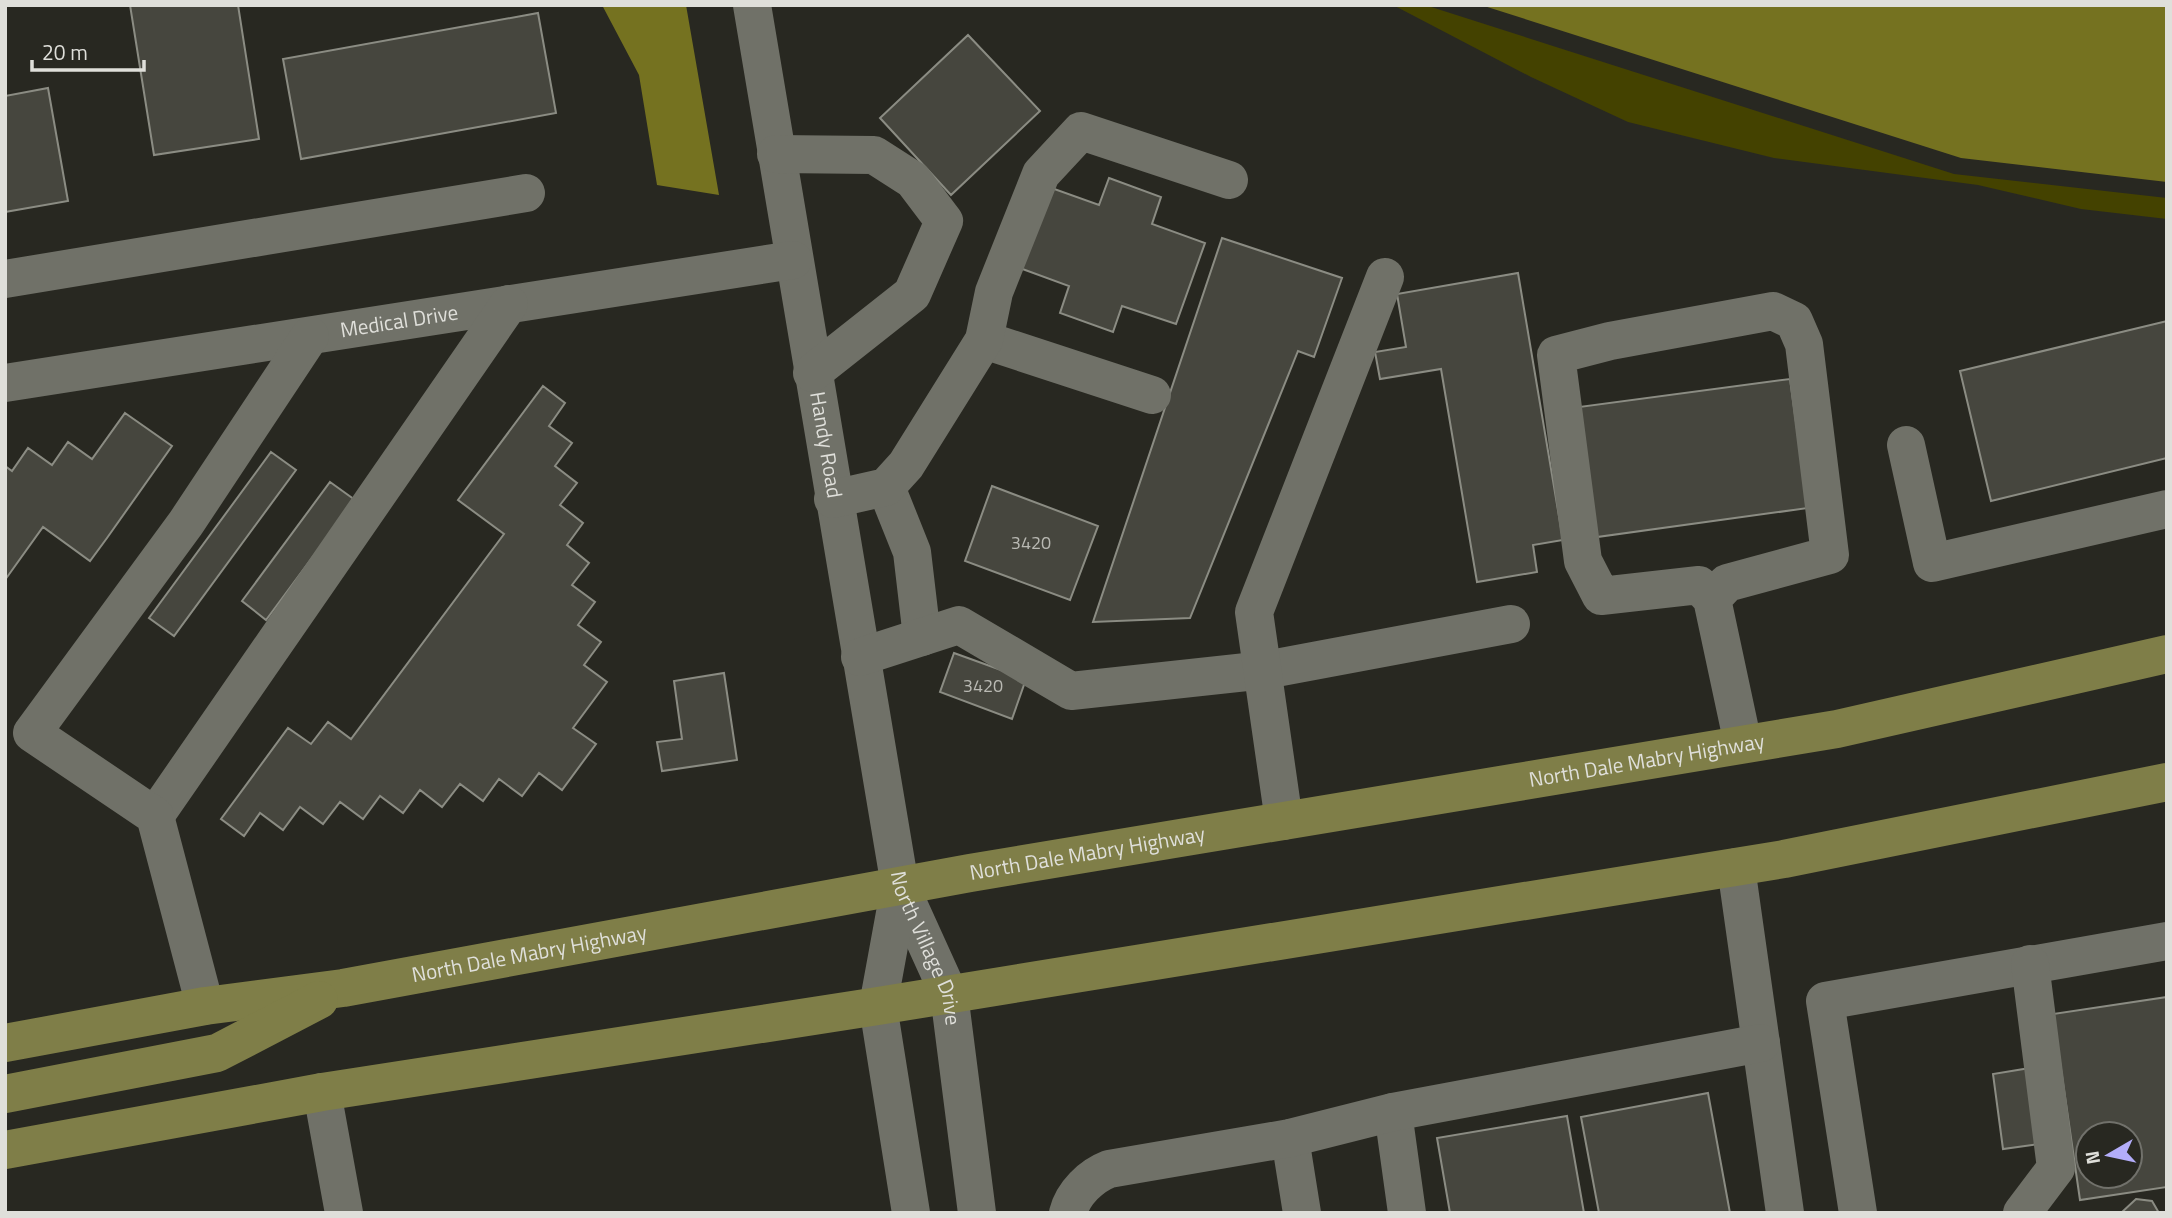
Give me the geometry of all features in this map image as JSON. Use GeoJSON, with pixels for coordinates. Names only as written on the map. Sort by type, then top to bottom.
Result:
{"type":"FeatureCollection","features":[{"type":"Feature","properties":{"kind":"main road","name":"North Dale Mabry Highway"},"geometry":{"type":"LineString","coordinates":[[5,1043],[205,1006],[343,988],[900,886],[1837,729],[2167,654]]}},
{"type":"Feature","properties":{"kind":"main road"},"geometry":{"type":"LineString","coordinates":[[5,1150],[322,1092],[878,1006],[1736,867],[2167,782]]}},
{"type":"Feature","properties":{"kind":"main road"},"geometry":{"type":"LineString","coordinates":[[5,1094],[217,1054],[343,988]]}},
{"type":"Feature","properties":{"kind":"street","name":"Handy Road"},"geometry":{"type":"LineString","coordinates":[[752,5],[900,886]]}},
{"type":"Feature","properties":{"kind":"street"},"geometry":{"type":"LineString","coordinates":[[833,499],[887,487],[906,465],[984,340],[994,292],[1041,174],[1081,131],[1229,180]]}},
{"type":"Feature","properties":{"kind":"street"},"geometry":{"type":"LineString","coordinates":[[776,154],[874,155],[913,180],[944,221],[912,294],[812,373]]}},
{"type":"Feature","properties":{"kind":"street"},"geometry":{"type":"LineString","coordinates":[[5,279],[526,193]]}},
{"type":"Feature","properties":{"kind":"street","name":"Medical Drive"},"geometry":{"type":"LineString","coordinates":[[5,383],[793,260]]}},
{"type":"Feature","properties":{"kind":"street"},"geometry":{"type":"LineString","coordinates":[[1284,821],[1265,670],[1254,612],[1385,277]]}},
{"type":"Feature","properties":{"kind":"street"},"geometry":{"type":"LineString","coordinates":[[155,816],[509,304]]}},
{"type":"Feature","properties":{"kind":"street"},"geometry":{"type":"LineString","coordinates":[[1712,599],[1727,583],[1830,555],[1804,344],[1794,321],[1773,311],[1610,341],[1556,355],[1583,561],[1601,596],[1699,585],[1712,599],[1743,744]]}},
{"type":"Feature","properties":{"kind":"street"},"geometry":{"type":"LineString","coordinates":[[205,1006],[155,816],[32,733],[186,523],[310,336]]}},
{"type":"Feature","properties":{"kind":"street"},"geometry":{"type":"LineString","coordinates":[[984,340],[1152,395]]}},
{"type":"Feature","properties":{"kind":"street"},"geometry":{"type":"LineString","coordinates":[[1906,445],[1932,563],[2167,509]]}},
{"type":"Feature","properties":{"kind":"street"},"geometry":{"type":"LineString","coordinates":[[887,487],[912,552],[922,637]]}},
{"type":"Feature","properties":{"kind":"street"},"geometry":{"type":"LineString","coordinates":[[860,657],[959,625],[1071,691],[1265,670],[1511,624]]}},
{"type":"Feature","properties":{"kind":"street"},"geometry":{"type":"LineString","coordinates":[[1736,867],[1784,1213]]}},
{"type":"Feature","properties":{"kind":"street","name":"North Village Drive"},"geometry":{"type":"LineString","coordinates":[[900,886],[949,994],[976,1213]]}},
{"type":"Feature","properties":{"kind":"street","name":"North Village Drive"},"geometry":{"type":"LineString","coordinates":[[900,886],[878,1006],[911,1213]]}},
{"type":"Feature","properties":{"kind":"street"},"geometry":{"type":"LineString","coordinates":[[1858,1213],[1825,1000],[2167,941]]}},
{"type":"Feature","properties":{"kind":"street"},"geometry":{"type":"LineString","coordinates":[[2022,1213],[2056,1168],[2030,964]]}},
{"type":"Feature","properties":{"kind":"street"},"geometry":{"type":"LineString","coordinates":[[1068,1213],[1081,1190],[1094,1175],[1109,1169],[1290,1138],[1393,1111],[1761,1043]]}},
{"type":"Feature","properties":{"kind":"street"},"geometry":{"type":"LineString","coordinates":[[322,1092],[344,1213]]}},
{"type":"Feature","properties":{"kind":"street"},"geometry":{"type":"LineString","coordinates":[[1393,1111],[1408,1213]]}},
{"type":"Feature","properties":{"kind":"street"},"geometry":{"type":"LineString","coordinates":[[1290,1138],[1302,1213]]}},
{"type":"Feature","properties":{"kind":"shaded area"},"geometry":{"type":"Polygon","coordinates":[[[602,5],[686,5],[719,195],[657,185],[639,75],[602,5]]]}},
{"type":"Feature","properties":{"kind":"shaded area"},"geometry":{"type":"Polygon","coordinates":[[[1393,5],[1425,5],[1954,174],[2167,198],[2167,219],[2081,209],[1978,185],[1774,158],[1628,122],[1531,77],[1393,5]]]}},
{"type":"Feature","properties":{"kind":"shaded area"},"geometry":{"type":"Polygon","coordinates":[[[1481,5],[2167,5],[2167,182],[1961,158],[1481,5]]]}},
{"type":"Feature","properties":{"kind":"building"},"geometry":{"type":"Polygon","coordinates":[[[130,5],[238,5],[259,139],[154,155],[130,5]]]}},
{"type":"Feature","properties":{"kind":"building"},"geometry":{"type":"Polygon","coordinates":[[[538,13],[556,113],[301,159],[283,59],[538,13]]]}},
{"type":"Feature","properties":{"kind":"building"},"geometry":{"type":"Polygon","coordinates":[[[968,35],[1040,111],[951,195],[880,118],[968,35]]]}},
{"type":"Feature","properties":{"kind":"building"},"geometry":{"type":"Polygon","coordinates":[[[48,88],[68,201],[5,212],[5,96],[48,88]]]}},
{"type":"Feature","properties":{"kind":"building"},"geometry":{"type":"Polygon","coordinates":[[[1109,178],[1161,197],[1152,224],[1205,243],[1176,324],[1122,306],[1113,332],[1060,313],[1069,286],[1017,267],[1046,186],[1099,205],[1109,178]]]}},
{"type":"Feature","properties":{"kind":"building"},"geometry":{"type":"Polygon","coordinates":[[[1222,238],[1342,278],[1314,357],[1298,351],[1190,618],[1093,622],[1222,238]]]}},
{"type":"Feature","properties":{"kind":"building"},"geometry":{"type":"Polygon","coordinates":[[[1518,273],[1563,540],[1533,545],[1537,572],[1477,582],[1441,369],[1380,379],[1375,352],[1406,347],[1397,294],[1518,273]]]}},
{"type":"Feature","properties":{"kind":"building"},"geometry":{"type":"Polygon","coordinates":[[[2167,321],[2167,458],[1991,501],[1960,371],[2167,321]]]}},
{"type":"Feature","properties":{"kind":"building"},"geometry":{"type":"Polygon","coordinates":[[[1790,379],[1808,508],[1597,537],[1579,407],[1790,379]]]}},
{"type":"Feature","properties":{"kind":"building"},"geometry":{"type":"Polygon","coordinates":[[[543,386],[565,403],[549,426],[572,443],[555,466],[577,483],[560,505],[583,523],[567,545],[589,563],[572,585],[595,602],[578,625],[601,642],[584,665],[607,682],[573,728],[596,744],[562,790],[539,773],[522,796],[499,779],[483,801],[460,784],[442,807],[420,790],[403,813],[380,796],[363,819],[340,802],[323,824],[300,807],[283,830],[260,813],[244,836],[221,819],[288,728],[311,744],[328,722],[351,739],[504,534],[458,500],[543,386]]]}},
{"type":"Feature","properties":{"kind":"building"},"geometry":{"type":"Polygon","coordinates":[[[125,413],[172,446],[107,538],[90,561],[43,527],[5,580],[5,466],[12,471],[28,448],[52,465],[68,442],[92,459],[125,413]]]}},
{"type":"Feature","properties":{"kind":"building"},"geometry":{"type":"Polygon","coordinates":[[[271,452],[296,470],[174,636],[149,618],[271,452]]]}},
{"type":"Feature","properties":{"kind":"building"},"geometry":{"type":"Polygon","coordinates":[[[330,482],[355,500],[266,620],[242,601],[330,482]]]}},
{"type":"Feature","properties":{"kind":"building"},"geometry":{"type":"Polygon","coordinates":[[[992,486],[1098,526],[1070,600],[965,561],[992,486]]]}},
{"type":"Feature","properties":{"kind":"building"},"geometry":{"type":"Polygon","coordinates":[[[954,653],[1026,679],[1012,719],[940,692],[954,653]]]}},
{"type":"Feature","properties":{"kind":"building"},"geometry":{"type":"Polygon","coordinates":[[[724,673],[737,760],[662,771],[657,742],[682,739],[674,681],[724,673]]]}},
{"type":"Feature","properties":{"kind":"building"},"geometry":{"type":"Polygon","coordinates":[[[2167,997],[2167,1187],[2080,1200],[2079,1190],[2144,1190],[2144,1120],[2074,1120],[2074,1159],[2053,1014],[2167,997]]]}},
{"type":"Feature","properties":{"kind":"building"},"geometry":{"type":"Polygon","coordinates":[[[2030,1068],[2039,1144],[2003,1149],[1993,1074],[2030,1068]]]}},
{"type":"Feature","properties":{"kind":"building"},"geometry":{"type":"Polygon","coordinates":[[[1708,1093],[1730,1213],[1599,1213],[1581,1117],[1708,1093]]]}},
{"type":"Feature","properties":{"kind":"building"},"geometry":{"type":"Polygon","coordinates":[[[1567,1116],[1584,1213],[1450,1213],[1437,1138],[1567,1116]]]}},
{"type":"Feature","properties":{"kind":"building"},"geometry":{"type":"Polygon","coordinates":[[[2136,1199],[2152,1201],[2159,1213],[2121,1213],[2136,1199]]]}}]}
